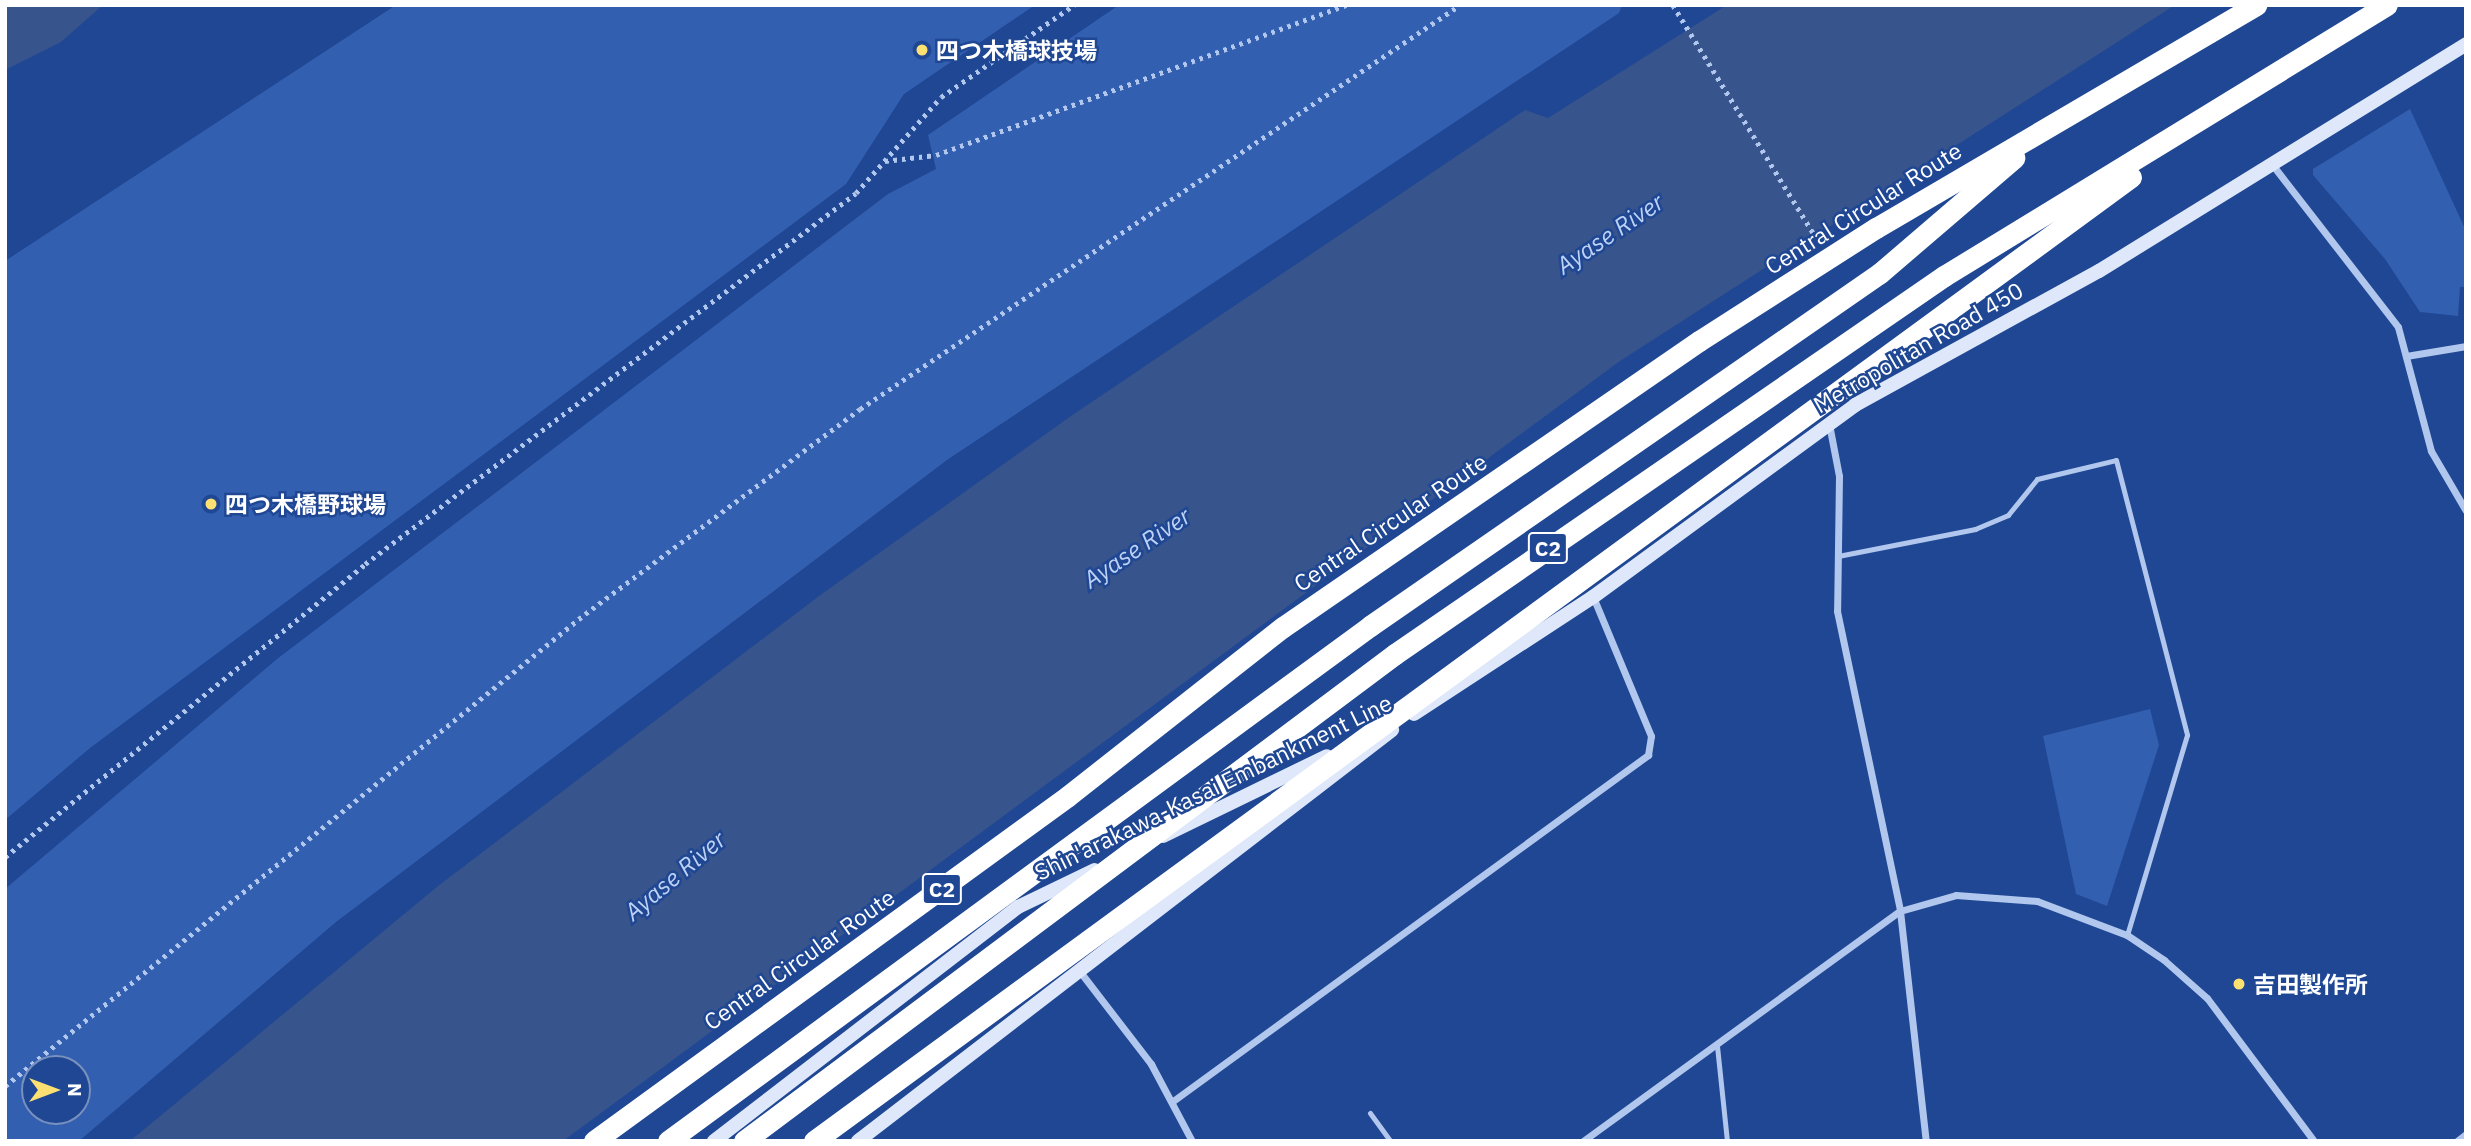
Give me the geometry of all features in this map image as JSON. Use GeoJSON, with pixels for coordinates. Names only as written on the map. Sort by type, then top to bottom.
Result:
{"type":"FeatureCollection","features":[{"type":"Feature","properties":{"kind":"highway","name":"Central Circular Route"},"geometry":{"type":"LineString","coordinates":[[594,1141],[1068,796],[1283,627],[1699,341],[2059,119],[2256,5]]}},
{"type":"Feature","properties":{"kind":"highway","name":"C2"},"geometry":{"type":"LineString","coordinates":[[744,1141],[1395,654],[1944,276],[2387,5]]}},
{"type":"Feature","properties":{"kind":"highway"},"geometry":{"type":"LineString","coordinates":[[814,1141],[1552,595],[2313,49]]}},
{"type":"Feature","properties":{"kind":"highway"},"geometry":{"type":"LineString","coordinates":[[668,1141],[1370,626],[1880,272],[2059,119]]}},
{"type":"Feature","properties":{"kind":"main road","name":"Metropolitan Road 450"},"geometry":{"type":"LineString","coordinates":[[1410,716],[1593,597],[1828,424],[2099,271],[2466,44]]}},
{"type":"Feature","properties":{"kind":"main road","name":"Shin'arakawa-Kasai Embankment Line"},"geometry":{"type":"LineString","coordinates":[[858,1141],[1081,972],[1410,716]]}},
{"type":"Feature","properties":{"kind":"main road","name":"Shin'arakawa-Kasai Embankment Line"},"geometry":{"type":"LineString","coordinates":[[714,1141],[1018,907],[1410,716]]}},
{"type":"Feature","properties":{"kind":"street"},"geometry":{"type":"LineString","coordinates":[[2271,163],[2398,327],[2431,451],[2466,511]]}},
{"type":"Feature","properties":{"kind":"street"},"geometry":{"type":"LineString","coordinates":[[2406,356],[2466,346]]}},
{"type":"Feature","properties":{"kind":"street"},"geometry":{"type":"LineString","coordinates":[[1828,424],[1838,449],[1837,611],[1900,911],[1926,1141]]}},
{"type":"Feature","properties":{"kind":"street"},"geometry":{"type":"LineString","coordinates":[[1173,1101],[1648,755],[1651,736],[1593,597]]}},
{"type":"Feature","properties":{"kind":"street"},"geometry":{"type":"LineString","coordinates":[[1583,1141],[1900,911],[1956,895],[2037,901],[2127,935],[2207,998],[2314,1141]]}},
{"type":"Feature","properties":{"kind":"street"},"geometry":{"type":"LineString","coordinates":[[1081,972],[1173,1101],[1192,1141]]}},
{"type":"Feature","properties":{"kind":"street"},"geometry":{"type":"LineString","coordinates":[[2456,1141],[2466,1134]]}},
{"type":"Feature","properties":{"kind":"lane"},"geometry":{"type":"LineString","coordinates":[[1838,556],[1975,529],[2008,515],[2037,479],[2116,460],[2187,735],[2127,935]]}},
{"type":"Feature","properties":{"kind":"lane"},"geometry":{"type":"LineString","coordinates":[[1717,1046],[1727,1141]]}},
{"type":"Feature","properties":{"kind":"lane"},"geometry":{"type":"LineString","coordinates":[[1370,1114],[1390,1141]]}},
{"type":"Feature","properties":{"kind":"path"},"geometry":{"type":"LineString","coordinates":[[5,857],[365,564],[856,193],[941,97],[1074,5]]}},
{"type":"Feature","properties":{"kind":"path"},"geometry":{"type":"LineString","coordinates":[[885,161],[936,155],[1346,5]]}},
{"type":"Feature","properties":{"kind":"path"},"geometry":{"type":"LineString","coordinates":[[5,1086],[585,614],[860,409],[1460,5]]}},
{"type":"Feature","properties":{"kind":"path"},"geometry":{"type":"LineString","coordinates":[[1673,5],[1817,239]]}},
{"type":"Feature","properties":{"kind":"shaded area","name":"四つ木橋野球場"},"geometry":{"type":"Polygon","coordinates":[[[396,5],[1035,5],[904,94],[846,184],[90,748],[5,820],[5,261],[396,5]]]}},
{"type":"Feature","properties":{"kind":"shaded area"},"geometry":{"type":"Polygon","coordinates":[[[1119,5],[1622,5],[1619,13],[947,460],[336,922],[79,1141],[5,1141],[5,889],[277,659],[888,194],[936,169],[928,135],[1119,5]]]}},
{"type":"Feature","properties":{"kind":"shaded area"},"geometry":{"type":"Polygon","coordinates":[[[2410,109],[2466,231],[2466,287],[2460,287],[2458,316],[2420,312],[2385,259],[2313,175],[2313,169],[2410,109]]]}},
{"type":"Feature","properties":{"kind":"shaded area"},"geometry":{"type":"Polygon","coordinates":[[[2150,709],[2159,745],[2107,906],[2076,894],[2043,736],[2150,709]]]}},
{"type":"Feature","properties":{"kind":"water"},"geometry":{"type":"Polygon","coordinates":[[[5,5],[103,5],[61,42],[5,70],[5,5]]]}},
{"type":"Feature","properties":{"kind":"water","name":"Ayase River"},"geometry":{"type":"Polygon","coordinates":[[[1727,5],[2175,5],[1620,361],[563,1141],[130,1141],[438,886],[819,596],[1071,416],[1525,110],[1548,118],[1727,5]]]}},
{"type":"Feature","properties":{"kind":"place","name":"四つ木橋球技場"},"geometry":{"type":"Point","coordinates":[922,50]}},
{"type":"Feature","properties":{"kind":"place","name":"四つ木橋野球場"},"geometry":{"type":"Point","coordinates":[211,504]}},
{"type":"Feature","properties":{"kind":"place","name":"吉田製作所"},"geometry":{"type":"Point","coordinates":[2239,984]}}]}
